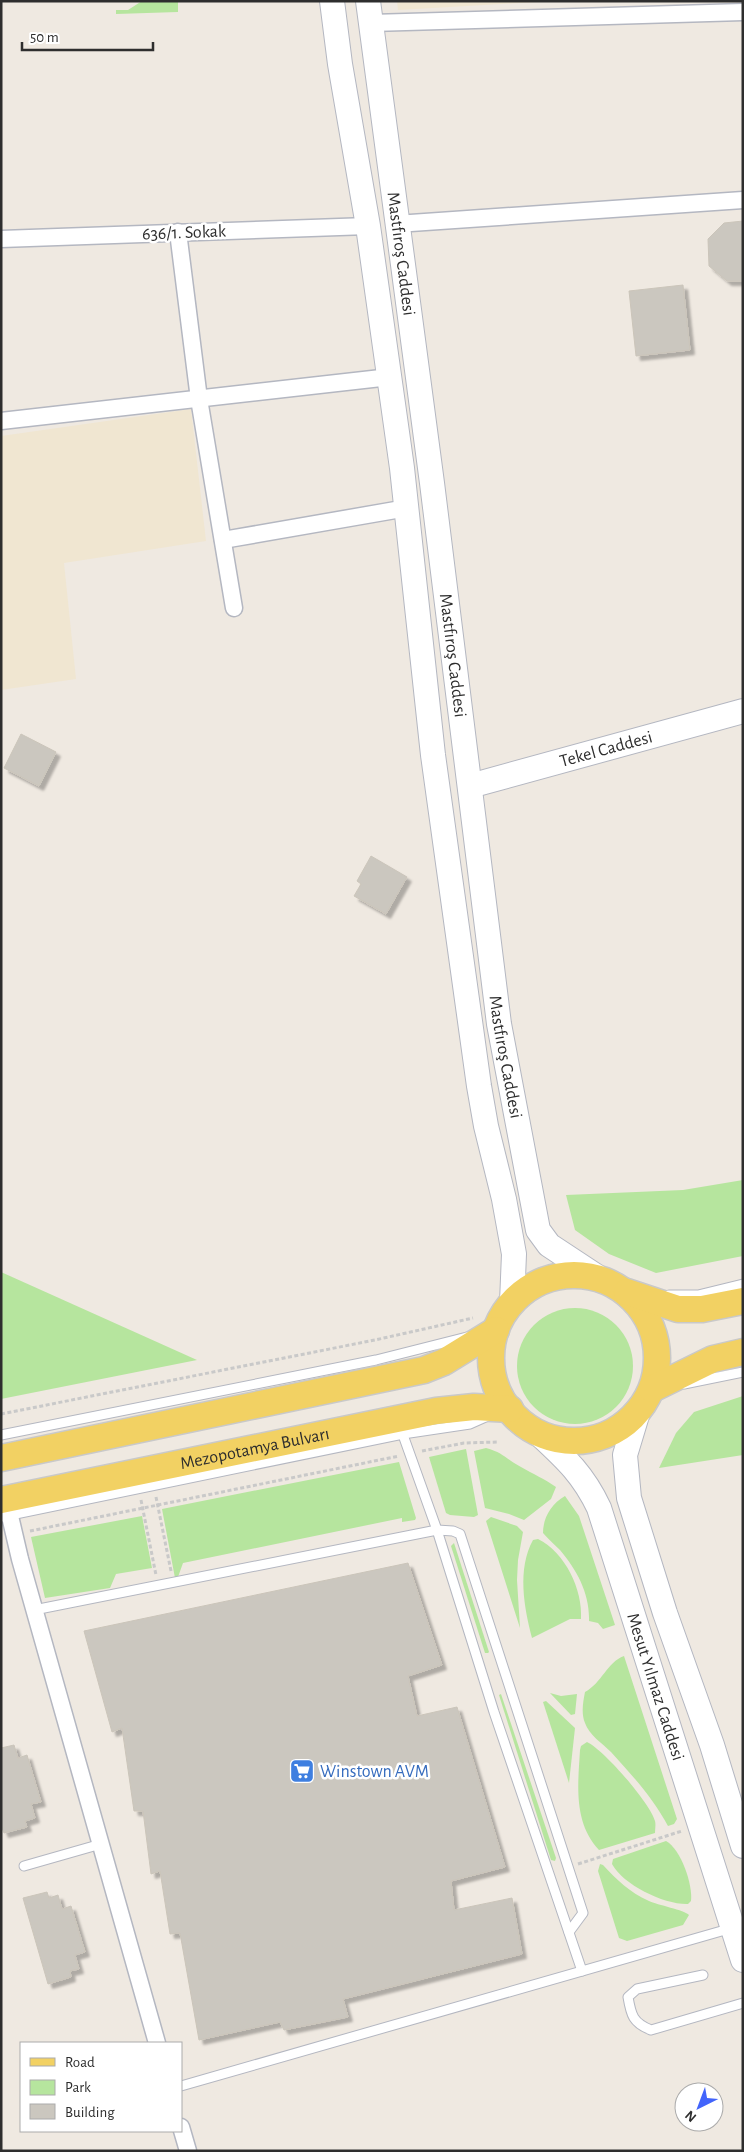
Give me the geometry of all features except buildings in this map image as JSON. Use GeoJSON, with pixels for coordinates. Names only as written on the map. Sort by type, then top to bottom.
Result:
{"type":"FeatureCollection","features":[{"type":"Feature","properties":{"kind":"main road","name":"Mastfıroş Caddesi"},"geometry":{"type":"LineString","coordinates":[[332,1],[390,377],[433,755],[472,1037],[486,1126],[504,1199],[514,1254],[512,1302]]}},
{"type":"Feature","properties":{"kind":"main road","name":"Mastfıroş Caddesi"},"geometry":{"type":"LineString","coordinates":[[370,12],[499,1024],[538,1230],[549,1245],[599,1278]]}},
{"type":"Feature","properties":{"kind":"main road","name":"Tekel Caddesi"},"geometry":{"type":"LineString","coordinates":[[470,786],[743,711]]}},
{"type":"Feature","properties":{"kind":"main road"},"geometry":{"type":"LineString","coordinates":[[1,1458],[424,1370],[444,1362],[488,1327],[499,1322],[512,1302],[530,1287],[552,1278],[575,1274],[599,1278],[623,1290],[678,1309],[702,1309],[743,1301]]}},
{"type":"Feature","properties":{"kind":"main road"},"geometry":{"type":"LineString","coordinates":[[488,1327],[492,1346],[492,1372],[500,1396],[507,1409],[538,1433],[564,1440],[591,1440],[617,1430],[638,1412],[652,1389],[658,1362],[654,1335],[643,1310],[623,1290]]}},
{"type":"Feature","properties":{"kind":"main road"},"geometry":{"type":"LineString","coordinates":[[652,1389],[713,1359],[743,1352]]}},
{"type":"Feature","properties":{"kind":"main road","name":"Mezopotamya Bulvarı"},"geometry":{"type":"LineString","coordinates":[[5,1508],[400,1426],[436,1411],[474,1406],[507,1409]]}},
{"type":"Feature","properties":{"kind":"main road","name":"Mesut Yılmaz Caddesi"},"geometry":{"type":"LineString","coordinates":[[638,1412],[625,1455],[629,1498],[665,1614],[712,1745],[743,1846]]}},
{"type":"Feature","properties":{"kind":"main road","name":"Mesut Yılmaz Caddesi"},"geometry":{"type":"LineString","coordinates":[[538,1433],[576,1468],[590,1489],[599,1508],[743,1960]]}},
{"type":"Feature","properties":{"kind":"street"},"geometry":{"type":"LineString","coordinates":[[370,12],[743,12]]}},
{"type":"Feature","properties":{"kind":"street"},"geometry":{"type":"LineString","coordinates":[[396,224],[743,200]]}},
{"type":"Feature","properties":{"kind":"street","name":"636/1. Sokak"},"geometry":{"type":"LineString","coordinates":[[1,239],[368,226]]}},
{"type":"Feature","properties":{"kind":"street"},"geometry":{"type":"LineString","coordinates":[[178,232],[200,399],[234,608]]}},
{"type":"Feature","properties":{"kind":"street"},"geometry":{"type":"LineString","coordinates":[[1,422],[390,377]]}},
{"type":"Feature","properties":{"kind":"street"},"geometry":{"type":"LineString","coordinates":[[223,540],[406,508]]}},
{"type":"Feature","properties":{"kind":"street"},"geometry":{"type":"LineString","coordinates":[[5,1508],[14,1534],[157,2042]]}},
{"type":"Feature","properties":{"kind":"street"},"geometry":{"type":"LineString","coordinates":[[182,2130],[188,2151]]}},
{"type":"Feature","properties":{"kind":"lane"},"geometry":{"type":"LineString","coordinates":[[623,1290],[677,1296],[698,1295],[743,1284]]}},
{"type":"Feature","properties":{"kind":"lane"},"geometry":{"type":"LineString","coordinates":[[1,1435],[376,1360],[461,1338],[488,1327]]}},
{"type":"Feature","properties":{"kind":"lane"},"geometry":{"type":"LineString","coordinates":[[652,1389],[693,1383],[743,1372]]}},
{"type":"Feature","properties":{"kind":"lane"},"geometry":{"type":"LineString","coordinates":[[400,1426],[437,1530],[494,1712],[582,1971]]}},
{"type":"Feature","properties":{"kind":"lane"},"geometry":{"type":"LineString","coordinates":[[34,1610],[437,1530],[453,1531],[460,1534],[583,1914],[569,1932]]}},
{"type":"Feature","properties":{"kind":"lane"},"geometry":{"type":"LineString","coordinates":[[24,1866],[101,1844]]}},
{"type":"Feature","properties":{"kind":"lane"},"geometry":{"type":"LineString","coordinates":[[182,2086],[732,1927]]}},
{"type":"Feature","properties":{"kind":"lane"},"geometry":{"type":"LineString","coordinates":[[703,1975],[637,1989],[628,1998],[630,2015],[641,2026],[651,2030],[743,2002]]}},
{"type":"Feature","properties":{"kind":"path"},"geometry":{"type":"LineString","coordinates":[[1,1414],[375,1340],[488,1327]]}},
{"type":"Feature","properties":{"kind":"path"},"geometry":{"type":"LineString","coordinates":[[14,1534],[464,1443],[498,1442]]}},
{"type":"Feature","properties":{"kind":"path"},"geometry":{"type":"LineString","coordinates":[[156,1496],[173,1582]]}},
{"type":"Feature","properties":{"kind":"path"},"geometry":{"type":"LineString","coordinates":[[141,1499],[158,1585]]}},
{"type":"Feature","properties":{"kind":"path"},"geometry":{"type":"LineString","coordinates":[[569,1867],[685,1830]]}},
{"type":"Feature","properties":{"kind":"shaded area"},"geometry":{"type":"Polygon","coordinates":[[[397,1],[555,1],[398,10],[397,1]]]}},
{"type":"Feature","properties":{"kind":"shaded area"},"geometry":{"type":"Polygon","coordinates":[[[191,409],[206,541],[64,563],[76,679],[1,690],[1,436],[191,409]]]}},
{"type":"Feature","properties":{"kind":"green space"},"geometry":{"type":"Polygon","coordinates":[[[142,1],[178,1],[178,12],[116,14],[116,10],[128,10],[142,1]]]}},
{"type":"Feature","properties":{"kind":"green space"},"geometry":{"type":"Polygon","coordinates":[[[743,1180],[743,1256],[656,1273],[609,1254],[575,1230],[566,1195],[683,1190],[743,1180]]]}},
{"type":"Feature","properties":{"kind":"green space"},"geometry":{"type":"Polygon","coordinates":[[[1,1272],[197,1360],[1,1399],[1,1272]]]}},
{"type":"Feature","properties":{"kind":"green space"},"geometry":{"type":"Polygon","coordinates":[[[575,1308],[597,1312],[616,1325],[629,1344],[633,1366],[629,1388],[616,1407],[597,1420],[575,1424],[553,1420],[534,1407],[521,1388],[517,1366],[521,1344],[534,1325],[553,1312],[575,1308]]]}},
{"type":"Feature","properties":{"kind":"green space"},"geometry":{"type":"Polygon","coordinates":[[[743,1396],[743,1455],[659,1468],[676,1433],[694,1412],[743,1396]]]}},
{"type":"Feature","properties":{"kind":"green space"},"geometry":{"type":"Polygon","coordinates":[[[486,1448],[501,1454],[556,1487],[551,1499],[524,1520],[485,1508],[474,1451],[486,1448]]]}},
{"type":"Feature","properties":{"kind":"green space"},"geometry":{"type":"Polygon","coordinates":[[[466,1449],[478,1515],[474,1517],[446,1513],[429,1457],[466,1449]]]}},
{"type":"Feature","properties":{"kind":"green space"},"geometry":{"type":"Polygon","coordinates":[[[399,1462],[415,1520],[402,1522],[402,1518],[183,1563],[178,1577],[175,1578],[162,1509],[399,1462]]]}},
{"type":"Feature","properties":{"kind":"green space"},"geometry":{"type":"Polygon","coordinates":[[[565,1496],[579,1516],[615,1625],[603,1629],[598,1623],[589,1621],[585,1592],[577,1574],[560,1550],[543,1533],[544,1522],[549,1512],[565,1496]]]}},
{"type":"Feature","properties":{"kind":"green space"},"geometry":{"type":"Polygon","coordinates":[[[142,1516],[152,1568],[116,1574],[110,1588],[45,1598],[31,1537],[142,1516]]]}},
{"type":"Feature","properties":{"kind":"green space"},"geometry":{"type":"Polygon","coordinates":[[[491,1517],[517,1526],[523,1532],[517,1580],[520,1628],[486,1521],[491,1517]]]}},
{"type":"Feature","properties":{"kind":"green space"},"geometry":{"type":"Polygon","coordinates":[[[538,1539],[556,1553],[570,1573],[579,1596],[581,1619],[570,1619],[532,1638],[525,1601],[524,1576],[528,1551],[533,1540],[538,1539]]]}},
{"type":"Feature","properties":{"kind":"green space"},"geometry":{"type":"Polygon","coordinates":[[[454,1543],[488,1653],[485,1653],[451,1546],[454,1543]]]}},
{"type":"Feature","properties":{"kind":"green space"},"geometry":{"type":"Polygon","coordinates":[[[624,1656],[677,1819],[674,1824],[668,1826],[642,1787],[593,1735],[587,1727],[583,1716],[585,1692],[596,1683],[613,1663],[624,1656]]]}},
{"type":"Feature","properties":{"kind":"green space"},"geometry":{"type":"Polygon","coordinates":[[[550,1693],[561,1696],[577,1694],[575,1714],[571,1715],[550,1693]]]}},
{"type":"Feature","properties":{"kind":"green space"},"geometry":{"type":"Polygon","coordinates":[[[501,1694],[556,1858],[555,1861],[551,1860],[499,1695],[501,1694]]]}},
{"type":"Feature","properties":{"kind":"green space"},"geometry":{"type":"Polygon","coordinates":[[[546,1701],[575,1728],[569,1783],[543,1702],[546,1701]]]}},
{"type":"Feature","properties":{"kind":"green space"},"geometry":{"type":"Polygon","coordinates":[[[587,1742],[615,1766],[645,1802],[655,1822],[655,1833],[599,1850],[585,1827],[579,1802],[580,1750],[581,1746],[587,1742]]]}},
{"type":"Feature","properties":{"kind":"green space"},"geometry":{"type":"Polygon","coordinates":[[[666,1841],[677,1852],[685,1868],[691,1894],[691,1901],[688,1904],[668,1901],[646,1892],[625,1879],[612,1864],[613,1859],[666,1841]]]}},
{"type":"Feature","properties":{"kind":"green space"},"geometry":{"type":"Polygon","coordinates":[[[600,1864],[635,1894],[653,1903],[677,1909],[689,1915],[683,1925],[627,1941],[619,1938],[598,1871],[600,1864]]]}},
{"type":"Feature","properties":{"kind":"place","name":"Winstown AVM"},"geometry":{"type":"Point","coordinates":[302,1771]}}]}
